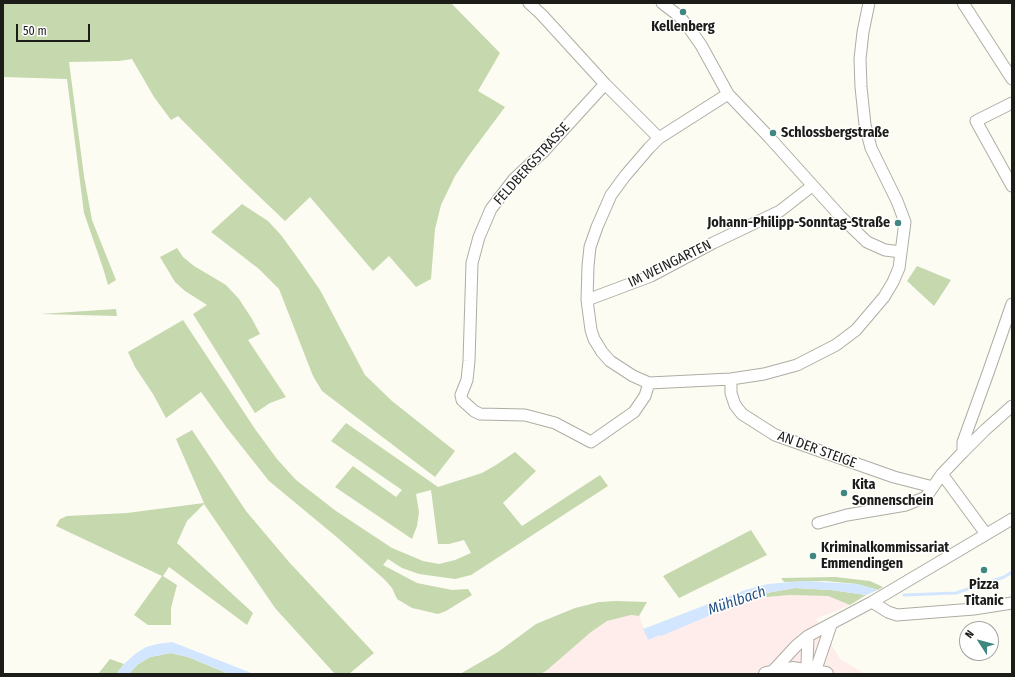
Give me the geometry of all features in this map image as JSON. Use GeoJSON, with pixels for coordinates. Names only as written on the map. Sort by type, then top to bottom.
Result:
{"type":"FeatureCollection","features":[{"type":"Feature","properties":{"kind":"main road"},"geometry":{"type":"LineString","coordinates":[[768,673],[792,669],[821,673]]}},
{"type":"Feature","properties":{"kind":"street"},"geometry":{"type":"LineString","coordinates":[[529,3],[542,15],[605,84],[659,138]]}},
{"type":"Feature","properties":{"kind":"street"},"geometry":{"type":"LineString","coordinates":[[662,3],[679,16],[689,28],[701,45],[728,94],[841,217],[867,242],[885,250],[901,252]]}},
{"type":"Feature","properties":{"kind":"street"},"geometry":{"type":"LineString","coordinates":[[728,94],[659,138],[625,176],[611,195],[597,227],[589,253],[587,300],[590,330],[594,339],[602,352],[622,369],[633,376],[649,382],[731,379],[764,374],[798,366],[836,345],[856,330],[884,297],[893,282],[899,268],[905,222],[897,201],[871,148],[863,110],[860,59],[869,3]]}},
{"type":"Feature","properties":{"kind":"street"},"geometry":{"type":"LineString","coordinates":[[963,3],[1012,79]]}},
{"type":"Feature","properties":{"kind":"street","name":"FELDBERGSTRASSE"},"geometry":{"type":"LineString","coordinates":[[605,84],[543,152],[514,179],[491,209],[479,237],[472,263],[469,361],[467,380],[461,395],[462,400],[474,411],[480,414],[525,415],[555,423],[591,442],[634,412],[645,396],[649,382]]}},
{"type":"Feature","properties":{"kind":"street"},"geometry":{"type":"LineString","coordinates":[[1012,103],[976,121],[1012,186]]}},
{"type":"Feature","properties":{"kind":"street","name":"IM WEINGARTEN"},"geometry":{"type":"LineString","coordinates":[[587,300],[651,276],[713,243],[780,211],[812,186]]}},
{"type":"Feature","properties":{"kind":"street"},"geometry":{"type":"LineString","coordinates":[[963,452],[963,442],[1012,304]]}},
{"type":"Feature","properties":{"kind":"street","name":"AN DER STEIGE"},"geometry":{"type":"LineString","coordinates":[[731,379],[731,393],[735,405],[742,414],[775,435],[880,472],[933,487]]}},
{"type":"Feature","properties":{"kind":"street"},"geometry":{"type":"LineString","coordinates":[[818,523],[847,515],[906,505],[926,497],[942,474],[985,430],[1012,406]]}},
{"type":"Feature","properties":{"kind":"street"},"geometry":{"type":"LineString","coordinates":[[942,474],[986,534]]}},
{"type":"Feature","properties":{"kind":"street"},"geometry":{"type":"LineString","coordinates":[[768,673],[808,636],[872,602],[1012,519]]}},
{"type":"Feature","properties":{"kind":"street"},"geometry":{"type":"LineString","coordinates":[[872,602],[897,616],[974,609],[1012,603]]}},
{"type":"Feature","properties":{"kind":"street"},"geometry":{"type":"LineString","coordinates":[[808,636],[807,663],[821,673],[831,625]]}},
{"type":"Feature","properties":{"kind":"shaded area"},"geometry":{"type":"Polygon","coordinates":[[[790,595],[828,596],[850,605],[816,619],[840,659],[865,674],[540,674],[546,671],[591,632],[607,621],[631,615],[639,616],[648,640],[755,598],[790,595]]]}},
{"type":"Feature","properties":{"kind":"green space"},"geometry":{"type":"Polygon","coordinates":[[[3,3],[451,3],[500,53],[478,91],[505,107],[455,176],[441,205],[435,229],[431,279],[416,287],[389,256],[373,271],[310,197],[285,221],[178,116],[171,120],[154,97],[132,59],[119,61],[69,62],[84,176],[92,220],[116,280],[108,285],[84,213],[67,79],[3,77],[3,3]]]}},
{"type":"Feature","properties":{"kind":"green space"},"geometry":{"type":"Polygon","coordinates":[[[242,204],[268,221],[281,235],[302,264],[320,290],[365,375],[392,401],[455,451],[435,477],[322,391],[313,376],[279,289],[259,269],[211,232],[242,204]]]}},
{"type":"Feature","properties":{"kind":"green space"},"geometry":{"type":"Polygon","coordinates":[[[177,248],[183,257],[194,266],[226,285],[239,299],[260,334],[248,340],[286,397],[270,403],[255,413],[193,314],[207,305],[185,291],[175,282],[160,257],[177,248]]]}},
{"type":"Feature","properties":{"kind":"green space"},"geometry":{"type":"Polygon","coordinates":[[[917,266],[951,280],[934,306],[907,281],[917,266]]]}},
{"type":"Feature","properties":{"kind":"green space"},"geometry":{"type":"Polygon","coordinates":[[[116,309],[117,316],[40,314],[116,309]]]}},
{"type":"Feature","properties":{"kind":"green space"},"geometry":{"type":"Polygon","coordinates":[[[183,320],[255,429],[277,459],[296,480],[336,511],[392,548],[423,561],[439,564],[455,560],[471,553],[464,540],[449,544],[438,544],[431,490],[416,494],[419,512],[417,526],[412,539],[335,487],[353,466],[396,497],[402,490],[331,441],[346,423],[438,487],[482,473],[515,452],[536,471],[503,503],[522,526],[600,475],[608,486],[471,575],[455,579],[419,574],[402,568],[388,559],[383,565],[417,583],[452,590],[468,589],[472,595],[446,611],[438,614],[412,608],[397,599],[392,588],[385,580],[339,539],[269,481],[201,392],[166,418],[153,394],[135,367],[128,352],[183,320]]]}},
{"type":"Feature","properties":{"kind":"green space"},"geometry":{"type":"Polygon","coordinates":[[[192,430],[246,511],[289,562],[374,653],[349,674],[335,674],[275,608],[204,504],[187,521],[177,543],[253,613],[247,625],[169,567],[163,576],[177,585],[171,608],[171,625],[148,625],[134,615],[162,576],[56,526],[60,519],[67,516],[127,513],[204,503],[176,439],[192,430]]]}},
{"type":"Feature","properties":{"kind":"green space"},"geometry":{"type":"Polygon","coordinates":[[[751,530],[767,555],[679,598],[663,576],[751,530]]]}},
{"type":"Feature","properties":{"kind":"green space"},"geometry":{"type":"Polygon","coordinates":[[[835,577],[870,581],[883,587],[878,590],[857,584],[826,581],[784,582],[781,578],[835,577]]]}},
{"type":"Feature","properties":{"kind":"green space"},"geometry":{"type":"Polygon","coordinates":[[[795,588],[831,590],[866,595],[850,605],[828,596],[790,595],[755,598],[761,594],[795,588]]]}},
{"type":"Feature","properties":{"kind":"green space"},"geometry":{"type":"Polygon","coordinates":[[[599,602],[647,602],[639,616],[631,615],[607,621],[591,632],[546,671],[540,674],[460,674],[498,652],[536,624],[575,608],[599,602]]]}},
{"type":"Feature","properties":{"kind":"green space"},"geometry":{"type":"Polygon","coordinates":[[[171,653],[188,657],[229,674],[129,674],[137,665],[150,657],[171,653]]]}},
{"type":"Feature","properties":{"kind":"green space"},"geometry":{"type":"Polygon","coordinates":[[[110,659],[124,664],[116,674],[98,674],[110,659]]]}},
{"type":"Feature","properties":{"kind":"water"},"geometry":{"type":"Polygon","coordinates":[[[804,581],[857,584],[878,590],[866,595],[831,590],[795,588],[761,594],[648,640],[643,629],[745,590],[768,584],[804,581]]]}},
{"type":"Feature","properties":{"kind":"water"},"geometry":{"type":"Polygon","coordinates":[[[172,642],[252,674],[229,674],[188,657],[171,653],[150,657],[137,665],[129,674],[116,674],[135,654],[146,647],[172,642]]]}},
{"type":"Feature","properties":{"kind":"waterway","name":"Mühlbach"},"geometry":{"type":"LineString","coordinates":[[904,595],[956,593],[1004,577],[1012,572]]}},
{"type":"Feature","properties":{"kind":"place","name":"Kellenberg"},"geometry":{"type":"Point","coordinates":[683,12]}},
{"type":"Feature","properties":{"kind":"place","name":"Schlossbergstraße"},"geometry":{"type":"Point","coordinates":[773,133]}},
{"type":"Feature","properties":{"kind":"place","name":"Johann-Philipp-Sonntag-Straße"},"geometry":{"type":"Point","coordinates":[898,223]}},
{"type":"Feature","properties":{"kind":"place","name":"Kita Sonnenschein"},"geometry":{"type":"Point","coordinates":[844,493]}},
{"type":"Feature","properties":{"kind":"place","name":"Kriminalkommissariat Emmendingen"},"geometry":{"type":"Point","coordinates":[813,556]}},
{"type":"Feature","properties":{"kind":"place","name":"Pizza Titanic"},"geometry":{"type":"Point","coordinates":[984,570]}}]}
